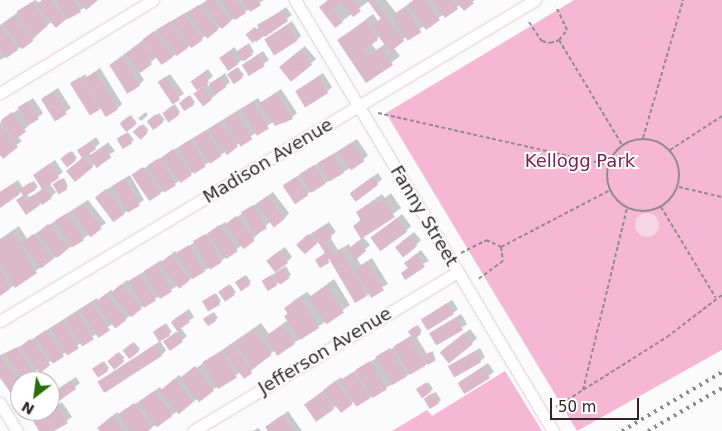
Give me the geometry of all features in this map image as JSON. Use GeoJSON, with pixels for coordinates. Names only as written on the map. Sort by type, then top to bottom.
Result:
{"type":"FeatureCollection","features":[{"type":"Feature","properties":{"kind":"street"},"geometry":{"type":"LineString","coordinates":[[0,93],[153,0]]}},
{"type":"Feature","properties":{"kind":"street","name":"Fanny Street"},"geometry":{"type":"LineString","coordinates":[[295,0],[553,431]]}},
{"type":"Feature","properties":{"kind":"street","name":"Madison Avenue"},"geometry":{"type":"LineString","coordinates":[[0,321],[536,0]]}},
{"type":"Feature","properties":{"kind":"street","name":"Jefferson Avenue"},"geometry":{"type":"LineString","coordinates":[[193,431],[458,272]]}},
{"type":"Feature","properties":{"kind":"street"},"geometry":{"type":"LineString","coordinates":[[0,403],[17,431]]}},
{"type":"Feature","properties":{"kind":"path"},"geometry":{"type":"LineString","coordinates":[[643,138],[683,0]]}},
{"type":"Feature","properties":{"kind":"path"},"geometry":{"type":"LineString","coordinates":[[529,22],[542,41],[550,43],[559,40],[567,30],[556,6]]}},
{"type":"Feature","properties":{"kind":"path"},"geometry":{"type":"LineString","coordinates":[[559,40],[622,145]]}},
{"type":"Feature","properties":{"kind":"path"},"geometry":{"type":"LineString","coordinates":[[378,112],[608,165]]}},
{"type":"Feature","properties":{"kind":"path"},"geometry":{"type":"LineString","coordinates":[[670,150],[722,116]]}},
{"type":"Feature","properties":{"kind":"path"},"geometry":{"type":"LineString","coordinates":[[643,138],[655,140],[670,150],[679,164],[678,187],[672,198],[661,207],[639,212],[627,208],[610,190],[608,165],[622,145],[643,138]]}},
{"type":"Feature","properties":{"kind":"path"},"geometry":{"type":"LineString","coordinates":[[678,187],[722,196]]}},
{"type":"Feature","properties":{"kind":"path"},"geometry":{"type":"LineString","coordinates":[[502,247],[610,190]]}},
{"type":"Feature","properties":{"kind":"path"},"geometry":{"type":"LineString","coordinates":[[661,207],[716,298]]}},
{"type":"Feature","properties":{"kind":"path"},"geometry":{"type":"LineString","coordinates":[[583,390],[627,208]]}},
{"type":"Feature","properties":{"kind":"path"},"geometry":{"type":"LineString","coordinates":[[461,253],[486,240],[502,247]]}},
{"type":"Feature","properties":{"kind":"path"},"geometry":{"type":"LineString","coordinates":[[478,280],[503,261],[502,247]]}},
{"type":"Feature","properties":{"kind":"path"},"geometry":{"type":"LineString","coordinates":[[556,407],[667,337],[722,295]]}},
{"type":"Feature","properties":{"kind":"green space","name":"Kellogg Park"},"geometry":{"type":"Polygon","coordinates":[[[574,0],[722,0],[722,350],[577,431],[386,113],[574,0]]]}},
{"type":"Feature","properties":{"kind":"green space"},"geometry":{"type":"Polygon","coordinates":[[[505,371],[542,431],[392,431],[427,410],[432,416],[505,371]]]}},
{"type":"Feature","properties":{"kind":"shaded area"},"geometry":{"type":"Polygon","coordinates":[[[647,213],[656,216],[659,225],[656,234],[647,237],[638,234],[635,225],[638,216],[647,213]]]}},
{"type":"Feature","properties":{"kind":"building"},"geometry":{"type":"Polygon","coordinates":[[[42,0],[50,0],[66,19],[56,28],[36,5],[42,0]]]}},
{"type":"Feature","properties":{"kind":"building"},"geometry":{"type":"Polygon","coordinates":[[[56,0],[73,0],[81,12],[68,19],[56,0]]]}},
{"type":"Feature","properties":{"kind":"building"},"geometry":{"type":"Polygon","coordinates":[[[78,0],[98,0],[86,10],[78,0]]]}},
{"type":"Feature","properties":{"kind":"building"},"geometry":{"type":"Polygon","coordinates":[[[207,0],[213,0],[231,21],[222,29],[202,5],[207,0]]]}},
{"type":"Feature","properties":{"kind":"building"},"geometry":{"type":"Polygon","coordinates":[[[221,0],[237,0],[246,13],[235,20],[221,0]]]}},
{"type":"Feature","properties":{"kind":"building"},"geometry":{"type":"Polygon","coordinates":[[[242,0],[257,0],[261,5],[250,12],[242,0]]]}},
{"type":"Feature","properties":{"kind":"building"},"geometry":{"type":"Polygon","coordinates":[[[328,0],[353,0],[361,11],[353,17],[341,2],[332,8],[343,22],[335,28],[319,7],[328,0]]]}},
{"type":"Feature","properties":{"kind":"building"},"geometry":{"type":"Polygon","coordinates":[[[367,0],[373,0],[404,41],[390,52],[371,26],[381,19],[367,0]]]}},
{"type":"Feature","properties":{"kind":"building"},"geometry":{"type":"Polygon","coordinates":[[[414,0],[425,0],[440,20],[426,30],[408,4],[414,0]]]}},
{"type":"Feature","properties":{"kind":"building"},"geometry":{"type":"Polygon","coordinates":[[[432,0],[452,0],[458,9],[445,18],[432,0]]]}},
{"type":"Feature","properties":{"kind":"building"},"geometry":{"type":"Polygon","coordinates":[[[455,0],[471,0],[474,3],[464,11],[455,0]]]}},
{"type":"Feature","properties":{"kind":"building"},"geometry":{"type":"Polygon","coordinates":[[[32,2],[47,27],[32,36],[17,11],[32,2]]]}},
{"type":"Feature","properties":{"kind":"building"},"geometry":{"type":"Polygon","coordinates":[[[198,5],[218,30],[207,39],[187,14],[198,5]]]}},
{"type":"Feature","properties":{"kind":"building"},"geometry":{"type":"Polygon","coordinates":[[[405,7],[421,32],[408,41],[392,16],[405,7]]]}},
{"type":"Feature","properties":{"kind":"building"},"geometry":{"type":"Polygon","coordinates":[[[281,11],[288,21],[265,37],[257,25],[281,11]]]}},
{"type":"Feature","properties":{"kind":"building"},"geometry":{"type":"Polygon","coordinates":[[[184,14],[203,40],[191,48],[173,22],[184,14]]]}},
{"type":"Feature","properties":{"kind":"building"},"geometry":{"type":"Polygon","coordinates":[[[15,16],[33,41],[22,49],[4,24],[15,16]]]}},
{"type":"Feature","properties":{"kind":"building"},"geometry":{"type":"Polygon","coordinates":[[[365,21],[378,40],[363,50],[368,56],[381,48],[393,65],[366,83],[337,40],[365,21]]]}},
{"type":"Feature","properties":{"kind":"building"},"geometry":{"type":"Polygon","coordinates":[[[169,22],[188,48],[176,56],[158,30],[169,22]]]}},
{"type":"Feature","properties":{"kind":"building"},"geometry":{"type":"Polygon","coordinates":[[[0,25],[18,50],[6,58],[0,49],[0,25]]]}},
{"type":"Feature","properties":{"kind":"building"},"geometry":{"type":"Polygon","coordinates":[[[287,25],[297,41],[274,55],[264,39],[287,25]]]}},
{"type":"Feature","properties":{"kind":"building"},"geometry":{"type":"Polygon","coordinates":[[[255,27],[262,36],[252,43],[246,34],[255,27]]]}},
{"type":"Feature","properties":{"kind":"building"},"geometry":{"type":"Polygon","coordinates":[[[154,31],[173,57],[161,65],[143,39],[154,31]]]}},
{"type":"Feature","properties":{"kind":"building"},"geometry":{"type":"Polygon","coordinates":[[[142,42],[153,56],[148,59],[152,64],[140,73],[126,54],[142,42]]]}},
{"type":"Feature","properties":{"kind":"building"},"geometry":{"type":"Polygon","coordinates":[[[246,45],[253,55],[244,61],[237,51],[246,45]]]}},
{"type":"Feature","properties":{"kind":"building"},"geometry":{"type":"Polygon","coordinates":[[[300,50],[312,65],[291,82],[279,67],[300,50]]]}},
{"type":"Feature","properties":{"kind":"building"},"geometry":{"type":"Polygon","coordinates":[[[229,51],[238,64],[228,71],[219,58],[229,51]]]}},
{"type":"Feature","properties":{"kind":"building"},"geometry":{"type":"Polygon","coordinates":[[[258,55],[265,66],[249,76],[242,65],[258,55]]]}},
{"type":"Feature","properties":{"kind":"building"},"geometry":{"type":"Polygon","coordinates":[[[122,57],[140,86],[127,94],[109,65],[122,57]]]}},
{"type":"Feature","properties":{"kind":"building"},"geometry":{"type":"Polygon","coordinates":[[[236,68],[243,78],[234,84],[227,74],[236,68]]]}},
{"type":"Feature","properties":{"kind":"building"},"geometry":{"type":"Polygon","coordinates":[[[95,72],[118,110],[106,117],[83,79],[95,72]]]}},
{"type":"Feature","properties":{"kind":"building"},"geometry":{"type":"Polygon","coordinates":[[[203,73],[209,82],[197,91],[191,81],[203,73]]]}},
{"type":"Feature","properties":{"kind":"building"},"geometry":{"type":"Polygon","coordinates":[[[80,77],[100,109],[90,116],[70,83],[80,77]]]}},
{"type":"Feature","properties":{"kind":"building"},"geometry":{"type":"Polygon","coordinates":[[[165,77],[180,99],[173,104],[158,82],[165,77]]]}},
{"type":"Feature","properties":{"kind":"building"},"geometry":{"type":"Polygon","coordinates":[[[220,77],[226,87],[215,94],[209,84],[220,77]]]}},
{"type":"Feature","properties":{"kind":"building"},"geometry":{"type":"Polygon","coordinates":[[[318,77],[328,93],[305,107],[295,91],[318,77]]]}},
{"type":"Feature","properties":{"kind":"building"},"geometry":{"type":"Polygon","coordinates":[[[202,87],[212,100],[203,106],[193,94],[202,87]]]}},
{"type":"Feature","properties":{"kind":"building"},"geometry":{"type":"Polygon","coordinates":[[[53,92],[67,114],[55,121],[41,99],[53,92]]]}},
{"type":"Feature","properties":{"kind":"building"},"geometry":{"type":"Polygon","coordinates":[[[276,93],[293,119],[275,126],[259,103],[276,93]]]}},
{"type":"Feature","properties":{"kind":"building"},"geometry":{"type":"Polygon","coordinates":[[[188,96],[194,105],[184,111],[179,103],[188,96]]]}},
{"type":"Feature","properties":{"kind":"building"},"geometry":{"type":"Polygon","coordinates":[[[28,101],[39,119],[29,125],[18,107],[28,101]]]}},
{"type":"Feature","properties":{"kind":"building"},"geometry":{"type":"Polygon","coordinates":[[[253,102],[269,129],[257,136],[241,109],[253,102]]]}},
{"type":"Feature","properties":{"kind":"building"},"geometry":{"type":"Polygon","coordinates":[[[173,106],[179,115],[168,122],[162,113],[173,106]]]}},
{"type":"Feature","properties":{"kind":"building"},"geometry":{"type":"Polygon","coordinates":[[[12,112],[26,131],[15,140],[1,120],[12,112]]]}},
{"type":"Feature","properties":{"kind":"building"},"geometry":{"type":"Polygon","coordinates":[[[236,113],[252,139],[241,147],[224,120],[236,113]]]}},
{"type":"Feature","properties":{"kind":"building"},"geometry":{"type":"Polygon","coordinates":[[[156,114],[163,123],[153,130],[147,121],[156,114]]]}},
{"type":"Feature","properties":{"kind":"building"},"geometry":{"type":"Polygon","coordinates":[[[129,116],[136,125],[126,132],[120,123],[129,116]]]}},
{"type":"Feature","properties":{"kind":"building"},"geometry":{"type":"Polygon","coordinates":[[[219,122],[238,146],[227,155],[208,131],[219,122]]]}},
{"type":"Feature","properties":{"kind":"building"},"geometry":{"type":"Polygon","coordinates":[[[0,125],[18,147],[3,159],[0,154],[0,125]]]}},
{"type":"Feature","properties":{"kind":"building"},"geometry":{"type":"Polygon","coordinates":[[[140,125],[148,133],[141,140],[133,132],[140,125]]]}},
{"type":"Feature","properties":{"kind":"building"},"geometry":{"type":"Polygon","coordinates":[[[205,131],[222,156],[210,164],[193,139],[205,131]]]}},
{"type":"Feature","properties":{"kind":"building"},"geometry":{"type":"Polygon","coordinates":[[[126,133],[132,143],[123,149],[117,139],[126,133]]]}},
{"type":"Feature","properties":{"kind":"building"},"geometry":{"type":"Polygon","coordinates":[[[190,140],[206,167],[194,174],[178,147],[190,140]]]}},
{"type":"Feature","properties":{"kind":"building"},"geometry":{"type":"Polygon","coordinates":[[[91,141],[96,149],[84,157],[93,167],[75,182],[66,171],[82,158],[77,150],[91,141]]]}},
{"type":"Feature","properties":{"kind":"building"},"geometry":{"type":"Polygon","coordinates":[[[352,143],[364,161],[351,170],[339,152],[352,143]]]}},
{"type":"Feature","properties":{"kind":"building"},"geometry":{"type":"Polygon","coordinates":[[[103,146],[111,157],[97,168],[88,157],[103,146]]]}},
{"type":"Feature","properties":{"kind":"building"},"geometry":{"type":"Polygon","coordinates":[[[173,149],[192,175],[180,183],[162,157],[173,149]]]}},
{"type":"Feature","properties":{"kind":"building"},"geometry":{"type":"Polygon","coordinates":[[[69,152],[76,161],[67,167],[60,159],[69,152]]]}},
{"type":"Feature","properties":{"kind":"building"},"geometry":{"type":"Polygon","coordinates":[[[333,154],[344,173],[329,182],[318,162],[333,154]]]}},
{"type":"Feature","properties":{"kind":"building"},"geometry":{"type":"Polygon","coordinates":[[[159,158],[176,185],[164,193],[147,165],[159,158]]]}},
{"type":"Feature","properties":{"kind":"building"},"geometry":{"type":"Polygon","coordinates":[[[49,164],[59,178],[44,188],[52,198],[42,205],[34,195],[42,189],[33,175],[49,164]]]}},
{"type":"Feature","properties":{"kind":"building"},"geometry":{"type":"Polygon","coordinates":[[[314,165],[326,184],[311,193],[300,174],[314,165]]]}},
{"type":"Feature","properties":{"kind":"building"},"geometry":{"type":"Polygon","coordinates":[[[143,167],[161,194],[149,201],[131,175],[143,167]]]}},
{"type":"Feature","properties":{"kind":"building"},"geometry":{"type":"Polygon","coordinates":[[[296,177],[308,195],[295,204],[283,186],[296,177]]]}},
{"type":"Feature","properties":{"kind":"building"},"geometry":{"type":"Polygon","coordinates":[[[372,177],[378,185],[356,202],[350,194],[372,177]]]}},
{"type":"Feature","properties":{"kind":"building"},"geometry":{"type":"Polygon","coordinates":[[[61,179],[67,189],[59,194],[52,184],[61,179]]]}},
{"type":"Feature","properties":{"kind":"building"},"geometry":{"type":"Polygon","coordinates":[[[124,179],[140,206],[128,213],[112,186],[124,179]]]}},
{"type":"Feature","properties":{"kind":"building"},"geometry":{"type":"Polygon","coordinates":[[[31,182],[36,190],[24,197],[19,189],[31,182]]]}},
{"type":"Feature","properties":{"kind":"building"},"geometry":{"type":"Polygon","coordinates":[[[13,184],[20,194],[0,208],[0,192],[13,184]]]}},
{"type":"Feature","properties":{"kind":"building"},"geometry":{"type":"Polygon","coordinates":[[[106,189],[125,214],[113,222],[95,197],[106,189]]]}},
{"type":"Feature","properties":{"kind":"building"},"geometry":{"type":"Polygon","coordinates":[[[33,195],[40,205],[26,215],[16,200],[21,197],[24,201],[33,195]]]}},
{"type":"Feature","properties":{"kind":"building"},"geometry":{"type":"Polygon","coordinates":[[[267,196],[285,219],[274,227],[256,205],[267,196]]]}},
{"type":"Feature","properties":{"kind":"building"},"geometry":{"type":"Polygon","coordinates":[[[374,200],[377,204],[384,200],[395,217],[361,239],[353,226],[361,221],[356,212],[374,200]]]}},
{"type":"Feature","properties":{"kind":"building"},"geometry":{"type":"Polygon","coordinates":[[[83,204],[102,229],[90,237],[72,212],[83,204]]]}},
{"type":"Feature","properties":{"kind":"building"},"geometry":{"type":"Polygon","coordinates":[[[253,205],[267,228],[255,235],[241,212],[253,205]]]}},
{"type":"Feature","properties":{"kind":"building"},"geometry":{"type":"Polygon","coordinates":[[[67,213],[84,240],[72,248],[55,220],[67,213]]]}},
{"type":"Feature","properties":{"kind":"building"},"geometry":{"type":"Polygon","coordinates":[[[236,216],[255,241],[243,249],[225,224],[236,216]]]}},
{"type":"Feature","properties":{"kind":"building"},"geometry":{"type":"Polygon","coordinates":[[[397,218],[407,232],[380,251],[370,237],[397,218]]]}},
{"type":"Feature","properties":{"kind":"building"},"geometry":{"type":"Polygon","coordinates":[[[48,224],[68,249],[57,258],[37,233],[48,224]]]}},
{"type":"Feature","properties":{"kind":"building"},"geometry":{"type":"Polygon","coordinates":[[[219,225],[238,251],[226,259],[208,233],[219,225]]]}},
{"type":"Feature","properties":{"kind":"building"},"geometry":{"type":"Polygon","coordinates":[[[324,226],[332,238],[325,242],[333,255],[341,251],[367,296],[355,303],[328,257],[329,263],[320,268],[315,260],[325,253],[312,233],[324,226]]]}},
{"type":"Feature","properties":{"kind":"building"},"geometry":{"type":"Polygon","coordinates":[[[12,233],[37,273],[15,288],[0,263],[0,241],[12,233]]]}},
{"type":"Feature","properties":{"kind":"building"},"geometry":{"type":"Polygon","coordinates":[[[33,234],[53,259],[41,268],[21,243],[33,234]]]}},
{"type":"Feature","properties":{"kind":"building"},"geometry":{"type":"Polygon","coordinates":[[[205,234],[222,262],[210,269],[193,241],[205,234]]]}},
{"type":"Feature","properties":{"kind":"building"},"geometry":{"type":"Polygon","coordinates":[[[308,234],[317,244],[305,254],[296,245],[308,234]]]}},
{"type":"Feature","properties":{"kind":"building"},"geometry":{"type":"Polygon","coordinates":[[[409,236],[417,246],[403,257],[395,247],[409,236]]]}},
{"type":"Feature","properties":{"kind":"building"},"geometry":{"type":"Polygon","coordinates":[[[358,241],[366,251],[355,260],[347,250],[358,241]]]}},
{"type":"Feature","properties":{"kind":"building"},"geometry":{"type":"Polygon","coordinates":[[[189,245],[205,272],[192,279],[176,253],[189,245]]]}},
{"type":"Feature","properties":{"kind":"building"},"geometry":{"type":"Polygon","coordinates":[[[279,251],[288,263],[275,273],[266,261],[279,251]]]}},
{"type":"Feature","properties":{"kind":"building"},"geometry":{"type":"Polygon","coordinates":[[[416,254],[425,267],[405,280],[401,273],[408,268],[404,263],[416,254]]]}},
{"type":"Feature","properties":{"kind":"building"},"geometry":{"type":"Polygon","coordinates":[[[170,255],[190,280],[179,289],[159,264],[170,255]]]}},
{"type":"Feature","properties":{"kind":"building"},"geometry":{"type":"Polygon","coordinates":[[[367,262],[384,290],[371,298],[354,270],[367,262]]]}},
{"type":"Feature","properties":{"kind":"building"},"geometry":{"type":"Polygon","coordinates":[[[156,264],[172,292],[160,299],[144,271],[156,264]]]}},
{"type":"Feature","properties":{"kind":"building"},"geometry":{"type":"Polygon","coordinates":[[[283,268],[290,278],[280,285],[273,275],[283,268]]]}},
{"type":"Feature","properties":{"kind":"building"},"geometry":{"type":"Polygon","coordinates":[[[0,270],[10,289],[0,296],[0,270]]]}},
{"type":"Feature","properties":{"kind":"building"},"geometry":{"type":"Polygon","coordinates":[[[140,274],[156,301],[144,308],[128,281],[140,274]]]}},
{"type":"Feature","properties":{"kind":"building"},"geometry":{"type":"Polygon","coordinates":[[[271,275],[277,285],[268,291],[262,281],[271,275]]]}},
{"type":"Feature","properties":{"kind":"building"},"geometry":{"type":"Polygon","coordinates":[[[244,276],[250,285],[241,291],[235,282],[244,276]]]}},
{"type":"Feature","properties":{"kind":"building"},"geometry":{"type":"Polygon","coordinates":[[[121,284],[142,308],[131,317],[110,293],[121,284]]]}},
{"type":"Feature","properties":{"kind":"building"},"geometry":{"type":"Polygon","coordinates":[[[228,285],[235,295],[225,302],[218,292],[228,285]]]}},
{"type":"Feature","properties":{"kind":"building"},"geometry":{"type":"Polygon","coordinates":[[[326,286],[344,313],[326,324],[309,298],[326,286]]]}},
{"type":"Feature","properties":{"kind":"building"},"geometry":{"type":"Polygon","coordinates":[[[106,294],[126,320],[115,329],[95,303],[106,294]]]}},
{"type":"Feature","properties":{"kind":"building"},"geometry":{"type":"Polygon","coordinates":[[[214,294],[220,304],[208,311],[202,301],[214,294]]]}},
{"type":"Feature","properties":{"kind":"building"},"geometry":{"type":"Polygon","coordinates":[[[300,298],[319,328],[300,340],[284,316],[288,314],[284,308],[300,298]]]}},
{"type":"Feature","properties":{"kind":"building"},"geometry":{"type":"Polygon","coordinates":[[[91,302],[110,330],[98,338],[79,310],[91,302]]]}},
{"type":"Feature","properties":{"kind":"building"},"geometry":{"type":"Polygon","coordinates":[[[447,303],[454,314],[428,330],[421,319],[447,303]]]}},
{"type":"Feature","properties":{"kind":"building"},"geometry":{"type":"Polygon","coordinates":[[[77,312],[94,339],[82,347],[65,319],[77,312]]]}},
{"type":"Feature","properties":{"kind":"building"},"geometry":{"type":"Polygon","coordinates":[[[184,313],[190,322],[177,331],[171,322],[184,313]]]}},
{"type":"Feature","properties":{"kind":"building"},"geometry":{"type":"Polygon","coordinates":[[[212,313],[216,321],[208,326],[203,319],[212,313]]]}},
{"type":"Feature","properties":{"kind":"building"},"geometry":{"type":"Polygon","coordinates":[[[456,318],[463,330],[436,346],[429,334],[456,318]]]}},
{"type":"Feature","properties":{"kind":"building"},"geometry":{"type":"Polygon","coordinates":[[[62,321],[79,348],[67,356],[50,328],[62,321]]]}},
{"type":"Feature","properties":{"kind":"building"},"geometry":{"type":"Polygon","coordinates":[[[164,325],[170,335],[159,342],[153,332],[164,325]]]}},
{"type":"Feature","properties":{"kind":"building"},"geometry":{"type":"Polygon","coordinates":[[[282,325],[295,344],[277,356],[265,337],[282,325]]]}},
{"type":"Feature","properties":{"kind":"building"},"geometry":{"type":"Polygon","coordinates":[[[415,326],[421,334],[414,339],[408,331],[415,326]]]}},
{"type":"Feature","properties":{"kind":"building"},"geometry":{"type":"Polygon","coordinates":[[[46,330],[64,357],[53,364],[35,337],[46,330]]]}},
{"type":"Feature","properties":{"kind":"building"},"geometry":{"type":"Polygon","coordinates":[[[253,330],[272,355],[253,369],[235,344],[253,330]]]}},
{"type":"Feature","properties":{"kind":"building"},"geometry":{"type":"Polygon","coordinates":[[[176,332],[183,342],[170,351],[163,341],[176,332]]]}},
{"type":"Feature","properties":{"kind":"building"},"geometry":{"type":"Polygon","coordinates":[[[464,333],[473,344],[449,363],[440,353],[464,333]]]}},
{"type":"Feature","properties":{"kind":"building"},"geometry":{"type":"Polygon","coordinates":[[[409,337],[426,365],[411,375],[394,346],[409,337]]]}},
{"type":"Feature","properties":{"kind":"building"},"geometry":{"type":"Polygon","coordinates":[[[30,339],[50,365],[43,371],[39,371],[20,347],[30,339]]]}},
{"type":"Feature","properties":{"kind":"building"},"geometry":{"type":"Polygon","coordinates":[[[132,343],[139,352],[129,359],[123,350],[132,343]]]}},
{"type":"Feature","properties":{"kind":"building"},"geometry":{"type":"Polygon","coordinates":[[[231,344],[252,373],[244,379],[223,350],[231,344]]]}},
{"type":"Feature","properties":{"kind":"building"},"geometry":{"type":"Polygon","coordinates":[[[155,345],[162,356],[143,368],[136,357],[155,345]]]}},
{"type":"Feature","properties":{"kind":"building"},"geometry":{"type":"Polygon","coordinates":[[[17,347],[31,371],[16,371],[6,354],[17,347]]]}},
{"type":"Feature","properties":{"kind":"building"},"geometry":{"type":"Polygon","coordinates":[[[390,348],[407,376],[392,385],[375,357],[390,348]]]}},
{"type":"Feature","properties":{"kind":"building"},"geometry":{"type":"Polygon","coordinates":[[[221,351],[237,378],[218,389],[202,362],[221,351]]]}},
{"type":"Feature","properties":{"kind":"building"},"geometry":{"type":"Polygon","coordinates":[[[475,351],[481,362],[454,377],[448,366],[475,351]]]}},
{"type":"Feature","properties":{"kind":"building"},"geometry":{"type":"Polygon","coordinates":[[[430,352],[436,360],[428,365],[422,357],[430,352]]]}},
{"type":"Feature","properties":{"kind":"building"},"geometry":{"type":"Polygon","coordinates":[[[117,353],[124,361],[114,370],[107,362],[117,353]]]}},
{"type":"Feature","properties":{"kind":"building"},"geometry":{"type":"Polygon","coordinates":[[[0,356],[11,371],[10,392],[0,378],[0,356]]]}},
{"type":"Feature","properties":{"kind":"building"},"geometry":{"type":"Polygon","coordinates":[[[136,357],[143,368],[124,380],[117,369],[136,357]]]}},
{"type":"Feature","properties":{"kind":"building"},"geometry":{"type":"Polygon","coordinates":[[[370,361],[387,389],[372,398],[355,370],[370,361]]]}},
{"type":"Feature","properties":{"kind":"building"},"geometry":{"type":"Polygon","coordinates":[[[102,362],[108,371],[98,378],[92,369],[102,362]]]}},
{"type":"Feature","properties":{"kind":"building"},"geometry":{"type":"Polygon","coordinates":[[[195,366],[214,390],[199,402],[180,378],[195,366]]]}},
{"type":"Feature","properties":{"kind":"building"},"geometry":{"type":"Polygon","coordinates":[[[483,367],[490,378],[464,394],[458,383],[483,367]]]}},
{"type":"Feature","properties":{"kind":"building"},"geometry":{"type":"Polygon","coordinates":[[[116,370],[123,381],[104,393],[97,382],[116,370]]]}},
{"type":"Feature","properties":{"kind":"building"},"geometry":{"type":"Polygon","coordinates":[[[354,372],[370,399],[356,407],[340,380],[354,372]]]}},
{"type":"Feature","properties":{"kind":"building"},"geometry":{"type":"Polygon","coordinates":[[[174,379],[193,402],[179,414],[159,391],[174,379]]]}},
{"type":"Feature","properties":{"kind":"building"},"geometry":{"type":"Polygon","coordinates":[[[71,381],[76,389],[60,400],[60,388],[71,381]]]}},
{"type":"Feature","properties":{"kind":"building"},"geometry":{"type":"Polygon","coordinates":[[[335,381],[353,404],[341,413],[323,390],[335,381]]]}},
{"type":"Feature","properties":{"kind":"building"},"geometry":{"type":"Polygon","coordinates":[[[425,383],[431,392],[422,398],[416,389],[425,383]]]}},
{"type":"Feature","properties":{"kind":"building"},"geometry":{"type":"Polygon","coordinates":[[[154,391],[172,416],[157,427],[139,402],[154,391]]]}},
{"type":"Feature","properties":{"kind":"building"},"geometry":{"type":"Polygon","coordinates":[[[322,392],[334,409],[316,422],[304,405],[322,392]]]}},
{"type":"Feature","properties":{"kind":"building"},"geometry":{"type":"Polygon","coordinates":[[[433,393],[439,403],[430,409],[424,399],[433,393]]]}},
{"type":"Feature","properties":{"kind":"building"},"geometry":{"type":"Polygon","coordinates":[[[134,403],[152,428],[148,431],[130,431],[118,414],[134,403]]]}},
{"type":"Feature","properties":{"kind":"building"},"geometry":{"type":"Polygon","coordinates":[[[60,411],[68,423],[54,431],[39,431],[33,421],[60,421],[60,411]]]}},
{"type":"Feature","properties":{"kind":"building"},"geometry":{"type":"Polygon","coordinates":[[[282,415],[294,431],[268,431],[265,427],[282,415]]]}},
{"type":"Feature","properties":{"kind":"building"},"geometry":{"type":"Polygon","coordinates":[[[112,416],[124,431],[100,431],[97,428],[112,416]]]}},
{"type":"Feature","properties":{"kind":"railway"},"geometry":{"type":"LineString","coordinates":[[622,431],[722,372]]}},
{"type":"Feature","properties":{"kind":"railway"},"geometry":{"type":"LineString","coordinates":[[648,431],[722,388]]}}]}
